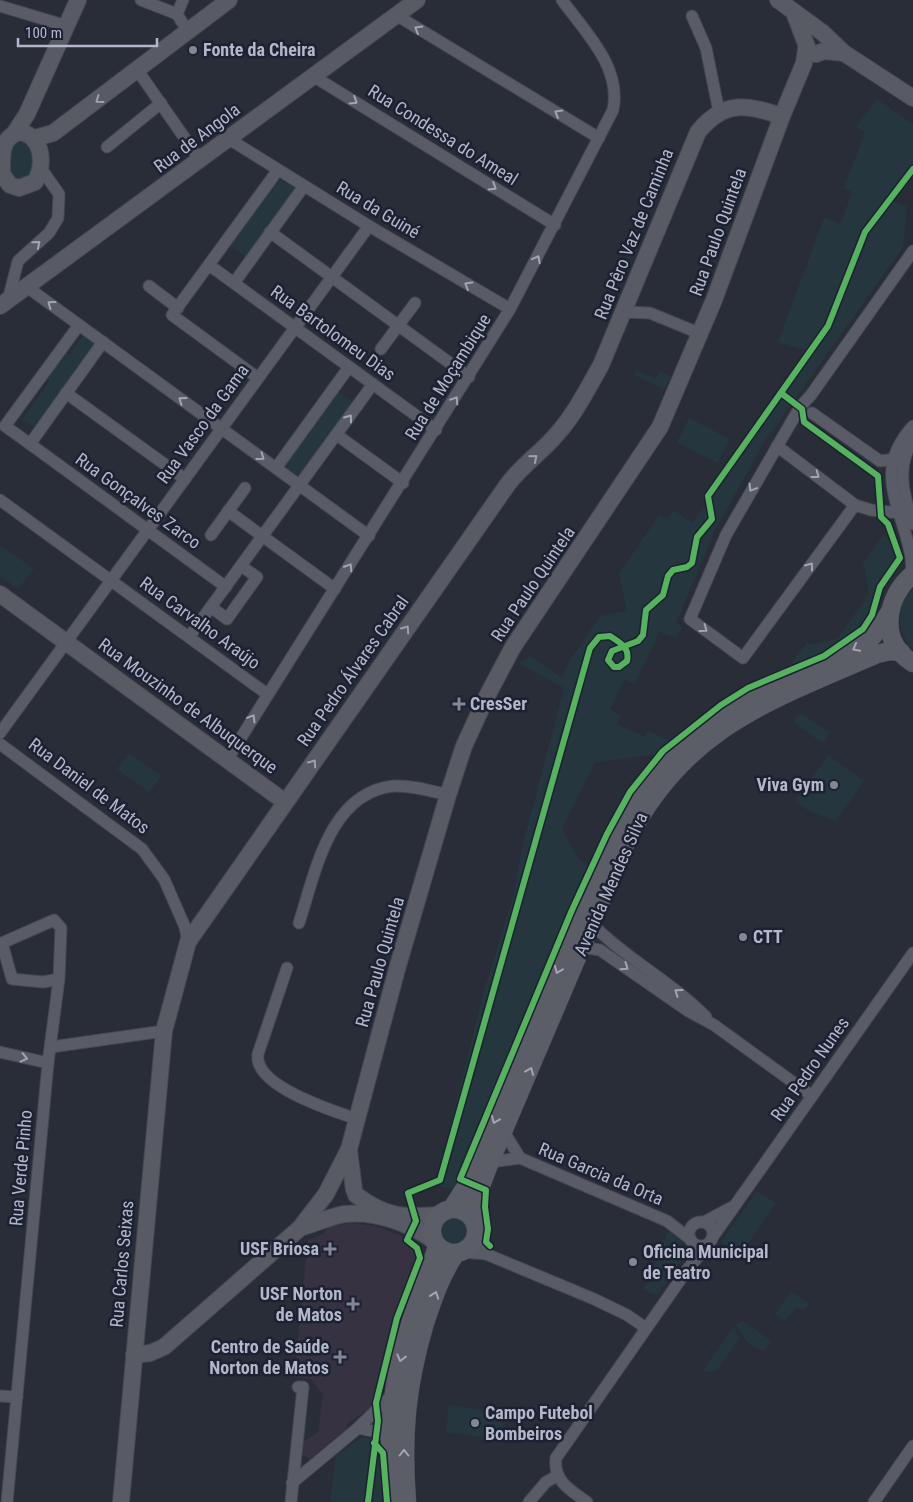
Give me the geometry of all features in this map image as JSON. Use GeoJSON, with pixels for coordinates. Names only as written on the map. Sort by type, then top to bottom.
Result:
{"type":"FeatureCollection","features":[{"type":"Feature","properties":{"kind":"main road"},"geometry":{"type":"LineString","coordinates":[[907,657],[892,634],[889,614],[896,591],[913,574]]}},
{"type":"Feature","properties":{"kind":"main road","name":"Avenida Mendes Silva"},"geometry":{"type":"LineString","coordinates":[[394,1502],[390,1438],[394,1393],[406,1339],[436,1243],[432,1227],[468,1183],[608,853],[639,795],[665,762],[682,745],[725,711],[773,686],[857,648],[872,637],[889,614]]}},
{"type":"Feature","properties":{"kind":"main road","name":"Avenida Mendes Silva"},"geometry":{"type":"LineString","coordinates":[[476,1239],[476,1224],[472,1217],[490,1162],[639,817],[674,770],[695,750],[732,722],[771,700],[877,654],[890,651],[907,657]]}},
{"type":"Feature","properties":{"kind":"main road"},"geometry":{"type":"LineString","coordinates":[[445,1212],[467,1212],[472,1217]]}},
{"type":"Feature","properties":{"kind":"main road"},"geometry":{"type":"LineString","coordinates":[[407,1502],[404,1442],[410,1380],[419,1345],[446,1268],[476,1239]]}},
{"type":"Feature","properties":{"kind":"main road"},"geometry":{"type":"LineString","coordinates":[[436,1243],[443,1250],[460,1253]]}},
{"type":"Feature","properties":{"kind":"street"},"geometry":{"type":"LineString","coordinates":[[28,114],[32,136],[38,143],[40,167],[35,182],[26,187],[19,188],[3,181],[1,162],[4,144],[14,134],[28,114],[78,0]]}},
{"type":"Feature","properties":{"kind":"street"},"geometry":{"type":"LineString","coordinates":[[141,0],[177,14],[188,32]]}},
{"type":"Feature","properties":{"kind":"street"},"geometry":{"type":"LineString","coordinates":[[177,14],[183,0]]}},
{"type":"Feature","properties":{"kind":"street"},"geometry":{"type":"LineString","coordinates":[[14,134],[21,132],[32,136],[53,133],[138,71],[229,0]]}},
{"type":"Feature","properties":{"kind":"street","name":"Rua de Angola"},"geometry":{"type":"LineString","coordinates":[[3,299],[27,287],[417,0]]}},
{"type":"Feature","properties":{"kind":"street","name":"Rua de Moçambique"},"geometry":{"type":"LineString","coordinates":[[227,760],[267,694],[403,483],[510,309],[613,110],[615,100],[613,78],[606,61],[562,0]]}},
{"type":"Feature","properties":{"kind":"street"},"geometry":{"type":"LineString","coordinates":[[778,0],[794,13],[814,46],[844,52],[913,98]]}},
{"type":"Feature","properties":{"kind":"street"},"geometry":{"type":"LineString","coordinates":[[0,6],[67,26]]}},
{"type":"Feature","properties":{"kind":"street"},"geometry":{"type":"LineString","coordinates":[[396,16],[599,138]]}},
{"type":"Feature","properties":{"kind":"street"},"geometry":{"type":"LineString","coordinates":[[692,16],[706,48],[719,112]]}},
{"type":"Feature","properties":{"kind":"street","name":"Rua Paulo Quintela"},"geometry":{"type":"LineString","coordinates":[[300,1228],[327,1191],[349,1149],[448,795],[464,746],[487,696],[514,647],[652,440],[670,406],[701,334],[782,116],[814,46]]}},
{"type":"Feature","properties":{"kind":"street"},"geometry":{"type":"LineString","coordinates":[[138,71],[200,160]]}},
{"type":"Feature","properties":{"kind":"street","name":"Rua Condessa do Ameal"},"geometry":{"type":"LineString","coordinates":[[313,76],[555,225]]}},
{"type":"Feature","properties":{"kind":"street"},"geometry":{"type":"LineString","coordinates":[[107,148],[161,103]]}},
{"type":"Feature","properties":{"kind":"street","name":"Rua Pêro Vaz de Caminha"},"geometry":{"type":"LineString","coordinates":[[559,432],[601,366],[698,132],[708,119],[719,112],[744,106],[782,116]]}},
{"type":"Feature","properties":{"kind":"street","name":"Rua da Guiné"},"geometry":{"type":"LineString","coordinates":[[229,139],[369,226],[510,309]]}},
{"type":"Feature","properties":{"kind":"street"},"geometry":{"type":"LineString","coordinates":[[3,299],[18,261],[49,233],[58,218],[59,194],[40,167]]}},
{"type":"Feature","properties":{"kind":"street"},"geometry":{"type":"LineString","coordinates":[[175,312],[278,170]]}},
{"type":"Feature","properties":{"kind":"street"},"geometry":{"type":"LineString","coordinates":[[234,283],[304,186]]}},
{"type":"Feature","properties":{"kind":"street","name":"Rua Vasco da Gama"},"geometry":{"type":"LineString","coordinates":[[0,734],[369,226]]}},
{"type":"Feature","properties":{"kind":"street"},"geometry":{"type":"LineString","coordinates":[[270,232],[469,377]]}},
{"type":"Feature","properties":{"kind":"street"},"geometry":{"type":"LineString","coordinates":[[855,505],[743,658],[690,619],[726,536],[776,446],[800,407],[811,395],[913,251]]}},
{"type":"Feature","properties":{"kind":"street","name":"Rua Bartolomeu Dias"},"geometry":{"type":"LineString","coordinates":[[209,265],[436,430]]}},
{"type":"Feature","properties":{"kind":"street"},"geometry":{"type":"LineString","coordinates":[[149,286],[175,312],[258,378]]}},
{"type":"Feature","properties":{"kind":"street"},"geometry":{"type":"LineString","coordinates":[[27,287],[369,536]]}},
{"type":"Feature","properties":{"kind":"street"},"geometry":{"type":"LineString","coordinates":[[381,349],[415,303]]}},
{"type":"Feature","properties":{"kind":"street"},"geometry":{"type":"LineString","coordinates":[[623,312],[650,312],[701,334]]}},
{"type":"Feature","properties":{"kind":"street"},"geometry":{"type":"LineString","coordinates":[[2,430],[79,325]]}},
{"type":"Feature","properties":{"kind":"street"},"geometry":{"type":"LineString","coordinates":[[30,444],[103,342]]}},
{"type":"Feature","properties":{"kind":"street"},"geometry":{"type":"LineString","coordinates":[[276,468],[349,367]]}},
{"type":"Feature","properties":{"kind":"street"},"geometry":{"type":"LineString","coordinates":[[189,637],[373,384]]}},
{"type":"Feature","properties":{"kind":"street"},"geometry":{"type":"LineString","coordinates":[[66,393],[185,479]]}},
{"type":"Feature","properties":{"kind":"street"},"geometry":{"type":"LineString","coordinates":[[811,395],[812,413]]}},
{"type":"Feature","properties":{"kind":"street"},"geometry":{"type":"LineString","coordinates":[[794,419],[812,413]]}},
{"type":"Feature","properties":{"kind":"street"},"geometry":{"type":"LineString","coordinates":[[812,413],[880,461],[898,459],[913,439]]}},
{"type":"Feature","properties":{"kind":"street"},"geometry":{"type":"LineString","coordinates":[[913,426],[906,433],[898,459],[907,516],[913,574]]}},
{"type":"Feature","properties":{"kind":"street","name":"Rua Gonçalves Zarco"},"geometry":{"type":"LineString","coordinates":[[2,430],[30,444],[226,587]]}},
{"type":"Feature","properties":{"kind":"street","name":"Rua Pedro Álvares Cabral"},"geometry":{"type":"LineString","coordinates":[[188,942],[508,484],[518,471],[543,450],[559,432]]}},
{"type":"Feature","properties":{"kind":"street"},"geometry":{"type":"LineString","coordinates":[[337,435],[403,483]]}},
{"type":"Feature","properties":{"kind":"street"},"geometry":{"type":"LineString","coordinates":[[776,446],[855,505],[871,510],[907,516]]}},
{"type":"Feature","properties":{"kind":"street"},"geometry":{"type":"LineString","coordinates":[[211,535],[245,488]]}},
{"type":"Feature","properties":{"kind":"street","name":"Rua Carvalho Araújo"},"geometry":{"type":"LineString","coordinates":[[0,500],[267,694]]}},
{"type":"Feature","properties":{"kind":"street"},"geometry":{"type":"LineString","coordinates":[[228,511],[335,589]]}},
{"type":"Feature","properties":{"kind":"street"},"geometry":{"type":"LineString","coordinates":[[211,607],[227,619],[257,577],[241,566]]}},
{"type":"Feature","properties":{"kind":"street","name":"Rua Mouzinho de Albuquerque"},"geometry":{"type":"LineString","coordinates":[[0,594],[285,802]]}},
{"type":"Feature","properties":{"kind":"street","name":"Rua Daniel de Matos"},"geometry":{"type":"LineString","coordinates":[[0,744],[142,849],[164,879],[185,927],[188,942]]}},
{"type":"Feature","properties":{"kind":"street"},"geometry":{"type":"LineString","coordinates":[[299,923],[326,840],[342,815],[353,804],[370,794],[394,786],[448,795]]}},
{"type":"Feature","properties":{"kind":"street","name":"Rua Verde Pinho"},"geometry":{"type":"LineString","coordinates":[[7,1502],[48,1063],[59,980],[62,928],[54,920],[2,943],[12,979],[43,982],[59,980]]}},
{"type":"Feature","properties":{"kind":"street"},"geometry":{"type":"LineString","coordinates":[[592,924],[608,940],[692,1003],[714,1025]]}},
{"type":"Feature","properties":{"kind":"street"},"geometry":{"type":"LineString","coordinates":[[51,1047],[164,1031],[188,942]]}},
{"type":"Feature","properties":{"kind":"street"},"geometry":{"type":"LineString","coordinates":[[582,947],[600,950],[688,1011],[714,1025],[812,1096]]}},
{"type":"Feature","properties":{"kind":"street","name":"Rua Pedro Nunes"},"geometry":{"type":"LineString","coordinates":[[557,1476],[556,1458],[561,1448],[687,1270],[711,1240],[913,953]]}},
{"type":"Feature","properties":{"kind":"street"},"geometry":{"type":"LineString","coordinates":[[287,968],[258,1054],[259,1067],[264,1074],[284,1089],[357,1119]]}},
{"type":"Feature","properties":{"kind":"street","name":"Rua Carlos Seixas"},"geometry":{"type":"LineString","coordinates":[[121,1502],[164,1031]]}},
{"type":"Feature","properties":{"kind":"street"},"geometry":{"type":"LineString","coordinates":[[0,1052],[48,1063]]}},
{"type":"Feature","properties":{"kind":"street","name":"Rua Garcia da Orta"},"geometry":{"type":"LineString","coordinates":[[504,1132],[520,1158]]}},
{"type":"Feature","properties":{"kind":"street","name":"Rua Paulo Quintela"},"geometry":{"type":"LineString","coordinates":[[349,1149],[355,1192]]}},
{"type":"Feature","properties":{"kind":"street","name":"Rua Garcia da Orta"},"geometry":{"type":"LineString","coordinates":[[490,1162],[520,1158],[667,1221],[691,1241]]}},
{"type":"Feature","properties":{"kind":"street"},"geometry":{"type":"LineString","coordinates":[[436,1243],[418,1230],[400,1222],[370,1216],[344,1215],[332,1212],[328,1209],[325,1199],[327,1191],[342,1183],[374,1208],[393,1215],[416,1217],[445,1212]]}},
{"type":"Feature","properties":{"kind":"street"},"geometry":{"type":"LineString","coordinates":[[134,1354],[150,1353],[164,1346],[300,1228],[344,1215],[356,1204],[355,1192]]}},
{"type":"Feature","properties":{"kind":"street","name":"Rua Pedro Nunes"},"geometry":{"type":"LineString","coordinates":[[687,1270],[691,1241],[689,1229],[735,1205]]}},
{"type":"Feature","properties":{"kind":"street","name":"Rua Garcia da Orta"},"geometry":{"type":"LineString","coordinates":[[667,1221],[701,1222]]}},
{"type":"Feature","properties":{"kind":"street"},"geometry":{"type":"LineString","coordinates":[[691,1241],[703,1246],[711,1240],[711,1226],[701,1222]]}},
{"type":"Feature","properties":{"kind":"street"},"geometry":{"type":"LineString","coordinates":[[476,1239],[486,1254]]}},
{"type":"Feature","properties":{"kind":"street"},"geometry":{"type":"LineString","coordinates":[[460,1253],[486,1254],[594,1299],[627,1315],[646,1328]]}},
{"type":"Feature","properties":{"kind":"street"},"geometry":{"type":"LineString","coordinates":[[291,1502],[303,1387],[298,1387]]}},
{"type":"Feature","properties":{"kind":"street"},"geometry":{"type":"LineString","coordinates":[[292,1482],[358,1428],[394,1393]]}},
{"type":"Feature","properties":{"kind":"street"},"geometry":{"type":"LineString","coordinates":[[0,1396],[17,1398]]}},
{"type":"Feature","properties":{"kind":"street"},"geometry":{"type":"LineString","coordinates":[[358,1428],[377,1432],[390,1438]]}},
{"type":"Feature","properties":{"kind":"street"},"geometry":{"type":"LineString","coordinates":[[874,1502],[913,1446]]}},
{"type":"Feature","properties":{"kind":"street"},"geometry":{"type":"LineString","coordinates":[[529,1502],[546,1482],[557,1476],[568,1489],[587,1502]]}},
{"type":"Feature","properties":{"kind":"shaded area"},"geometry":{"type":"Polygon","coordinates":[[[877,99],[913,124],[913,164],[888,199],[907,207],[903,247],[763,444],[716,528],[676,623],[682,627],[677,638],[659,632],[635,684],[624,679],[610,710],[621,715],[617,724],[645,737],[648,731],[671,741],[659,754],[595,762],[562,829],[575,854],[589,868],[455,1187],[452,1189],[433,1185],[411,1194],[409,1190],[437,1179],[484,991],[513,897],[523,844],[564,688],[519,663],[530,656],[562,678],[569,662],[600,616],[627,611],[619,574],[659,515],[667,519],[674,510],[692,523],[708,501],[709,492],[808,351],[778,342],[824,218],[841,223],[852,192],[844,188],[865,132],[856,127],[877,99]]]}},
{"type":"Feature","properties":{"kind":"shaded area"},"geometry":{"type":"Polygon","coordinates":[[[17,140],[27,141],[33,154],[32,174],[24,180],[14,179],[9,164],[10,155],[17,140]]]}},
{"type":"Feature","properties":{"kind":"shaded area"},"geometry":{"type":"Polygon","coordinates":[[[278,179],[297,189],[247,258],[229,245],[278,179]]]}},
{"type":"Feature","properties":{"kind":"shaded area"},"geometry":{"type":"Polygon","coordinates":[[[84,334],[96,343],[35,428],[22,419],[49,382],[47,375],[64,351],[69,355],[84,334]]]}},
{"type":"Feature","properties":{"kind":"shaded area"},"geometry":{"type":"Polygon","coordinates":[[[636,370],[656,379],[660,371],[671,376],[664,389],[634,375],[636,370]]]}},
{"type":"Feature","properties":{"kind":"shaded area"},"geometry":{"type":"Polygon","coordinates":[[[336,390],[355,404],[299,480],[280,466],[336,390]]]}},
{"type":"Feature","properties":{"kind":"shaded area"},"geometry":{"type":"Polygon","coordinates":[[[689,418],[730,439],[717,463],[677,442],[689,418]]]}},
{"type":"Feature","properties":{"kind":"shaded area"},"geometry":{"type":"Polygon","coordinates":[[[884,535],[898,545],[900,563],[882,587],[872,615],[863,630],[848,643],[787,669],[807,642],[812,645],[838,638],[869,594],[865,569],[862,565],[884,535]]]}},
{"type":"Feature","properties":{"kind":"shaded area"},"geometry":{"type":"Polygon","coordinates":[[[0,545],[34,569],[18,589],[0,576],[0,545]]]}},
{"type":"Feature","properties":{"kind":"shaded area"},"geometry":{"type":"Polygon","coordinates":[[[913,588],[913,649],[903,634],[900,618],[903,603],[913,588]]]}},
{"type":"Feature","properties":{"kind":"shaded area"},"geometry":{"type":"Polygon","coordinates":[[[802,714],[829,732],[825,742],[821,742],[794,722],[797,715],[802,714]]]}},
{"type":"Feature","properties":{"kind":"shaded area"},"geometry":{"type":"Polygon","coordinates":[[[129,753],[161,776],[149,792],[117,769],[129,753]]]}},
{"type":"Feature","properties":{"kind":"shaded area","name":"Viva Gym"},"geometry":{"type":"Polygon","coordinates":[[[828,755],[864,781],[836,821],[809,811],[795,801],[828,755]]]}},
{"type":"Feature","properties":{"kind":"shaded area"},"geometry":{"type":"Polygon","coordinates":[[[757,1191],[776,1203],[740,1255],[721,1242],[757,1191]]]}},
{"type":"Feature","properties":{"kind":"shaded area"},"geometry":{"type":"Polygon","coordinates":[[[455,1216],[466,1220],[470,1231],[466,1242],[455,1246],[444,1242],[440,1231],[444,1220],[455,1216]]]}},
{"type":"Feature","properties":{"kind":"shaded area","name":"Centro de Saúde Norton de Matos"},"geometry":{"type":"Polygon","coordinates":[[[350,1223],[376,1226],[402,1236],[402,1240],[417,1251],[418,1258],[389,1337],[373,1406],[347,1424],[347,1428],[310,1459],[303,1455],[303,1442],[318,1432],[323,1394],[311,1379],[294,1377],[308,1240],[324,1234],[327,1227],[350,1223]]]}},
{"type":"Feature","properties":{"kind":"shaded area"},"geometry":{"type":"Polygon","coordinates":[[[668,1231],[679,1239],[682,1245],[682,1253],[662,1246],[668,1231]]]}},
{"type":"Feature","properties":{"kind":"shaded area"},"geometry":{"type":"Polygon","coordinates":[[[660,1251],[682,1260],[657,1295],[643,1290],[660,1251]]]}},
{"type":"Feature","properties":{"kind":"shaded area"},"geometry":{"type":"Polygon","coordinates":[[[791,1291],[809,1304],[804,1310],[796,1307],[785,1321],[775,1314],[791,1291]]]}},
{"type":"Feature","properties":{"kind":"shaded area"},"geometry":{"type":"Polygon","coordinates":[[[743,1321],[771,1341],[765,1350],[760,1350],[751,1345],[744,1337],[736,1324],[743,1321]]]}},
{"type":"Feature","properties":{"kind":"shaded area"},"geometry":{"type":"Polygon","coordinates":[[[734,1326],[739,1339],[717,1370],[704,1372],[704,1369],[734,1326]]]}},
{"type":"Feature","properties":{"kind":"shaded area","name":"Campo Futebol Bombeiros"},"geometry":{"type":"Polygon","coordinates":[[[449,1405],[505,1414],[500,1440],[446,1432],[449,1405]]]}},
{"type":"Feature","properties":{"kind":"shaded area"},"geometry":{"type":"Polygon","coordinates":[[[362,1437],[380,1441],[383,1502],[330,1502],[336,1456],[362,1437]]]}},
{"type":"Feature","properties":{"kind":"cycle path"},"geometry":{"type":"LineString","coordinates":[[368,1502],[378,1421],[376,1403],[397,1318],[420,1258],[417,1248],[407,1240],[416,1221],[408,1193],[440,1180],[590,648],[599,637],[610,636],[621,643],[623,646],[626,649],[627,661],[619,667],[614,667],[608,660],[612,651],[638,641],[643,635],[646,610],[663,595],[668,576],[673,570],[687,567],[692,563],[697,537],[712,519],[708,496],[828,326],[865,232],[913,169]]}},
{"type":"Feature","properties":{"kind":"cycle path"},"geometry":{"type":"LineString","coordinates":[[490,1246],[486,1242],[488,1229],[485,1207],[486,1190],[460,1179],[572,910],[607,834],[630,792],[663,751],[721,705],[748,688],[824,656],[863,629],[872,615],[880,587],[900,558],[888,524],[881,517],[878,476],[804,422],[802,409],[781,393]]}},
{"type":"Feature","properties":{"kind":"cycle path"},"geometry":{"type":"LineString","coordinates":[[374,1443],[383,1453],[387,1502]]}},
{"type":"Feature","properties":{"kind":"place","name":"Fonte da Cheira"},"geometry":{"type":"Point","coordinates":[193,50]}},
{"type":"Feature","properties":{"kind":"place","name":"CresSer"},"geometry":{"type":"Point","coordinates":[459,704]}},
{"type":"Feature","properties":{"kind":"place","name":"Viva Gym"},"geometry":{"type":"Point","coordinates":[834,785]}},
{"type":"Feature","properties":{"kind":"place","name":"CTT"},"geometry":{"type":"Point","coordinates":[743,937]}},
{"type":"Feature","properties":{"kind":"place","name":"USF Briosa"},"geometry":{"type":"Point","coordinates":[330,1249]}},
{"type":"Feature","properties":{"kind":"place","name":"Oficina Municipal de Teatro"},"geometry":{"type":"Point","coordinates":[633,1262]}},
{"type":"Feature","properties":{"kind":"place","name":"USF Norton de Matos"},"geometry":{"type":"Point","coordinates":[353,1304]}},
{"type":"Feature","properties":{"kind":"place","name":"Centro de Saúde Norton de Matos"},"geometry":{"type":"Point","coordinates":[340,1357]}},
{"type":"Feature","properties":{"kind":"place","name":"Campo Futebol Bombeiros"},"geometry":{"type":"Point","coordinates":[475,1423]}}]}
